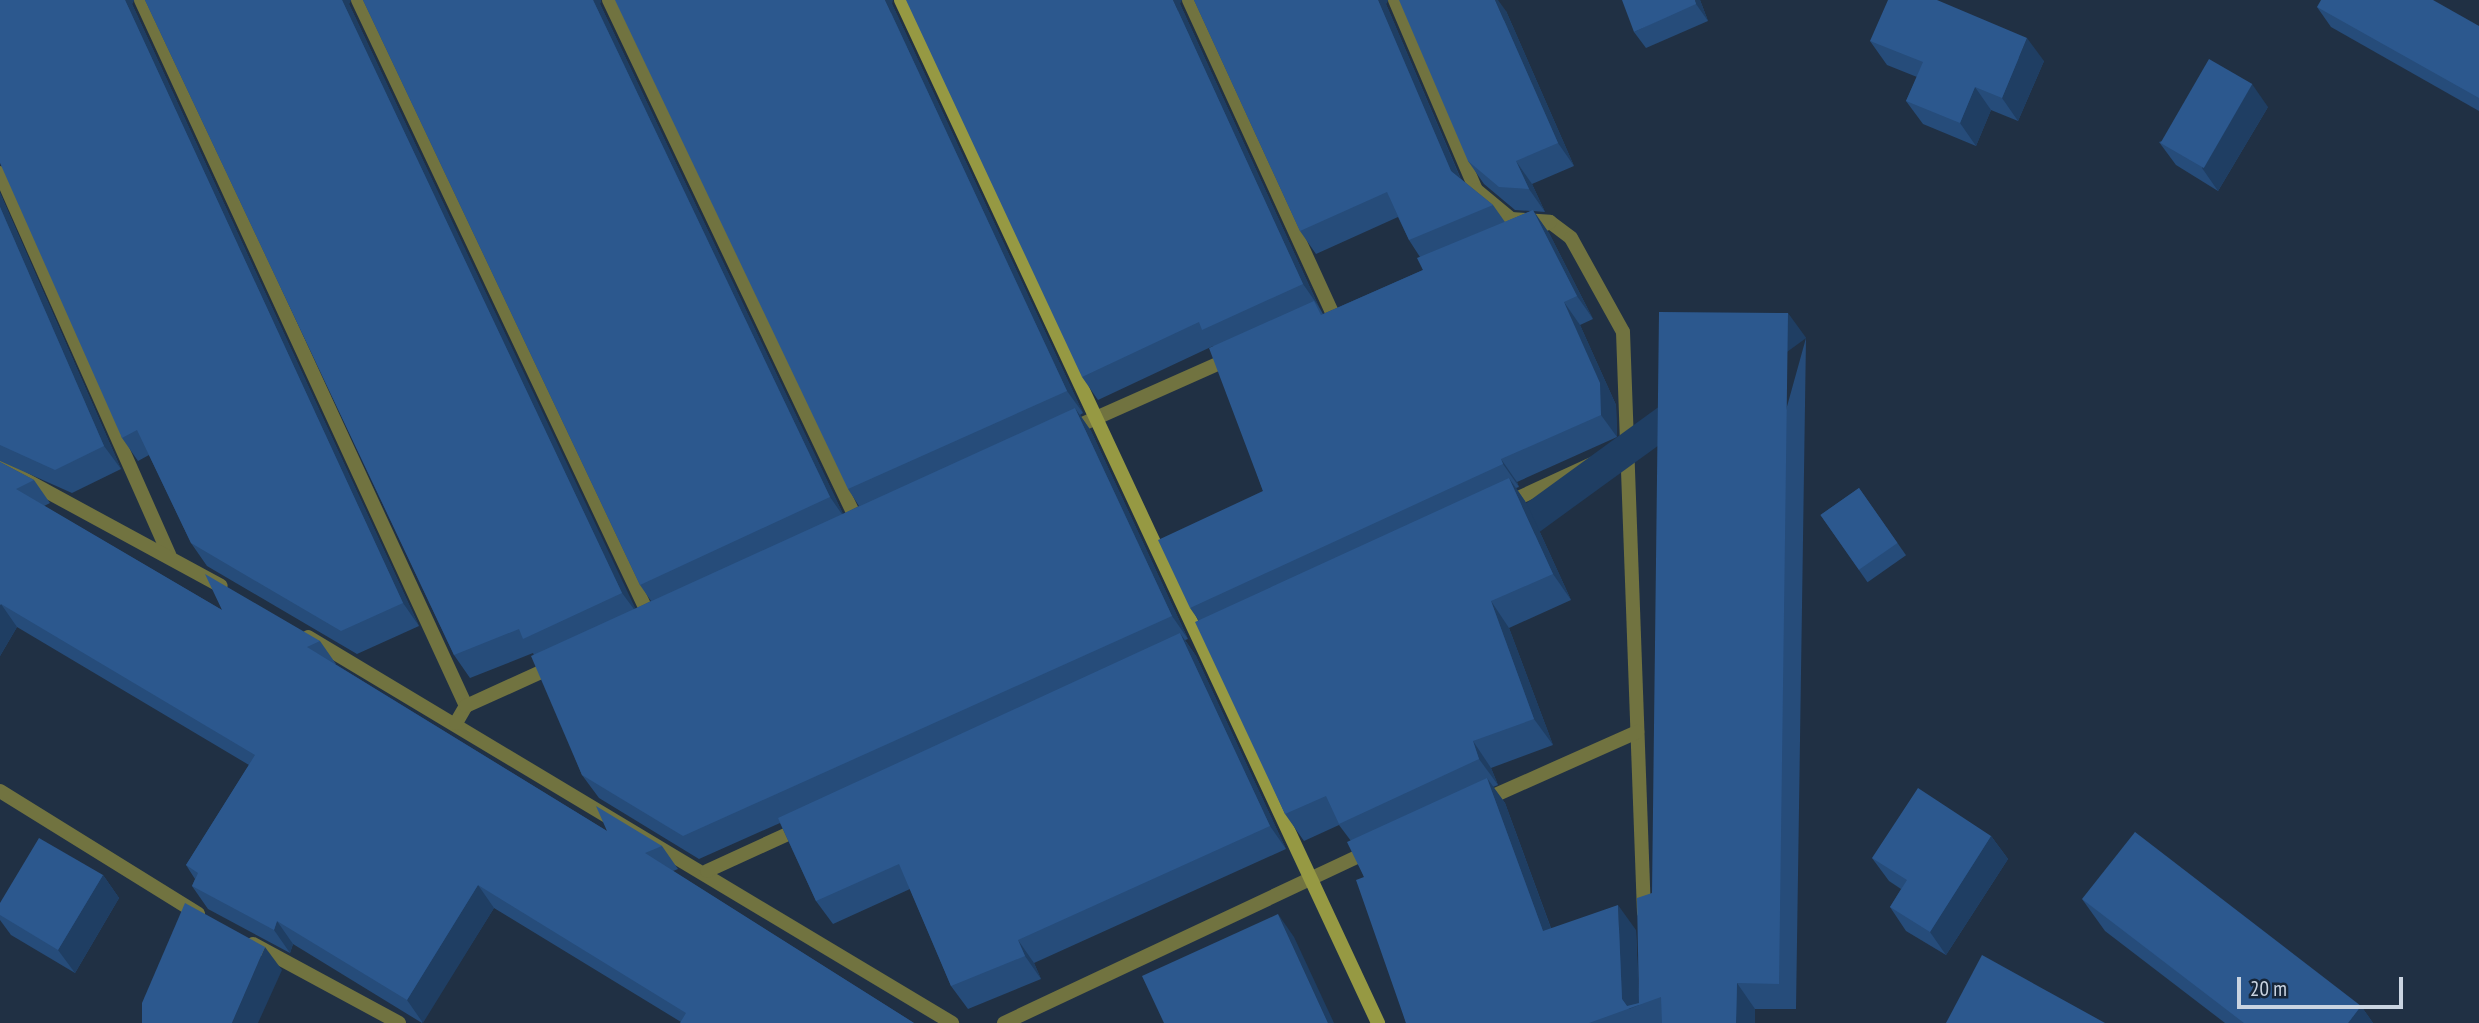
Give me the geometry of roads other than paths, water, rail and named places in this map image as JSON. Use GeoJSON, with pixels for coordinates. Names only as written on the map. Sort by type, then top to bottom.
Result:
{"type":"FeatureCollection","features":[{"type":"Feature","properties":{"kind":"street"},"geometry":{"type":"LineString","coordinates":[[141,0],[466,706]]}},
{"type":"Feature","properties":{"kind":"street"},"geometry":{"type":"LineString","coordinates":[[358,0],[652,622]]}},
{"type":"Feature","properties":{"kind":"street"},"geometry":{"type":"LineString","coordinates":[[609,0],[859,525]]}},
{"type":"Feature","properties":{"kind":"street"},"geometry":{"type":"LineString","coordinates":[[901,0],[1095,419],[1212,640],[1307,879],[1378,1023]]}},
{"type":"Feature","properties":{"kind":"street"},"geometry":{"type":"LineString","coordinates":[[1189,0],[1332,312]]}},
{"type":"Feature","properties":{"kind":"street"},"geometry":{"type":"LineString","coordinates":[[1395,0],[1476,190],[1511,219],[1550,222],[1588,262],[1623,331],[1631,446],[1637,732],[1645,926]]}},
{"type":"Feature","properties":{"kind":"street"},"geometry":{"type":"LineString","coordinates":[[0,173],[169,555]]}},
{"type":"Feature","properties":{"kind":"street"},"geometry":{"type":"LineString","coordinates":[[1511,238],[1550,222]]}},
{"type":"Feature","properties":{"kind":"street"},"geometry":{"type":"LineString","coordinates":[[1058,435],[1245,351]]}},
{"type":"Feature","properties":{"kind":"street"},"geometry":{"type":"LineString","coordinates":[[1493,510],[1631,446]]}},
{"type":"Feature","properties":{"kind":"street"},"geometry":{"type":"LineString","coordinates":[[0,466],[169,555],[241,597]]}},
{"type":"Feature","properties":{"kind":"street"},"geometry":{"type":"LineString","coordinates":[[288,625],[707,871],[952,1023]]}},
{"type":"Feature","properties":{"kind":"street"},"geometry":{"type":"LineString","coordinates":[[1181,654],[1212,640]]}},
{"type":"Feature","properties":{"kind":"street"},"geometry":{"type":"LineString","coordinates":[[456,723],[466,706],[565,661]]}},
{"type":"Feature","properties":{"kind":"street"},"geometry":{"type":"LineString","coordinates":[[1472,806],[1637,732]]}},
{"type":"Feature","properties":{"kind":"street"},"geometry":{"type":"LineString","coordinates":[[0,791],[219,925]]}},
{"type":"Feature","properties":{"kind":"street"},"geometry":{"type":"LineString","coordinates":[[707,871],[819,820]]}},
{"type":"Feature","properties":{"kind":"street"},"geometry":{"type":"LineString","coordinates":[[1004,1023],[1383,845]]}},
{"type":"Feature","properties":{"kind":"street"},"geometry":{"type":"LineString","coordinates":[[243,938],[399,1023]]}}]}
